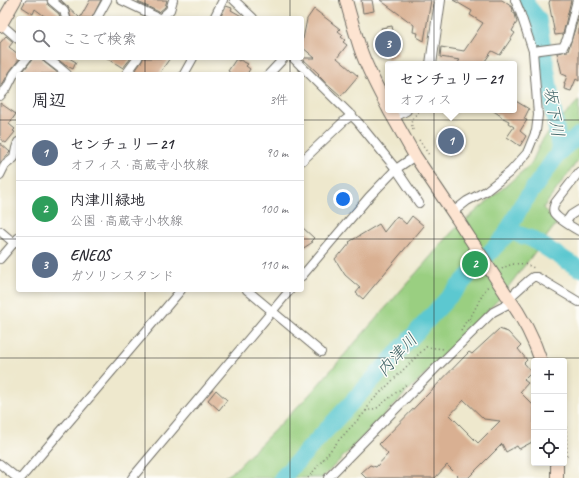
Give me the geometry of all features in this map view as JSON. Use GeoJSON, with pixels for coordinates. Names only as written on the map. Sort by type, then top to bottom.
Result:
{"type":"FeatureCollection","features":[{"type":"Feature","properties":{"kind":"main road"},"geometry":{"type":"LineString","coordinates":[[1,25],[15,0]]}},
{"type":"Feature","properties":{"kind":"main road"},"geometry":{"type":"LineString","coordinates":[[346,0],[360,50],[385,102]]}},
{"type":"Feature","properties":{"kind":"main road"},"geometry":{"type":"LineString","coordinates":[[391,113],[415,156],[518,310],[536,345],[540,358]]}},
{"type":"Feature","properties":{"kind":"main road"},"geometry":{"type":"LineString","coordinates":[[557,478],[561,466]]}},
{"type":"Feature","properties":{"kind":"street"},"geometry":{"type":"LineString","coordinates":[[53,0],[52,1],[64,11],[65,16]]}},
{"type":"Feature","properties":{"kind":"street"},"geometry":{"type":"LineString","coordinates":[[98,16],[107,0]]}},
{"type":"Feature","properties":{"kind":"street"},"geometry":{"type":"LineString","coordinates":[[121,0],[156,16]]}},
{"type":"Feature","properties":{"kind":"street"},"geometry":{"type":"LineString","coordinates":[[162,16],[170,10],[173,0]]}},
{"type":"Feature","properties":{"kind":"street"},"geometry":{"type":"LineString","coordinates":[[215,16],[223,0]]}},
{"type":"Feature","properties":{"kind":"street"},"geometry":{"type":"LineString","coordinates":[[234,0],[251,16]]}},
{"type":"Feature","properties":{"kind":"street"},"geometry":{"type":"LineString","coordinates":[[431,61],[440,0]]}},
{"type":"Feature","properties":{"kind":"street"},"geometry":{"type":"LineString","coordinates":[[455,214],[468,201],[486,191],[510,172],[527,153],[536,131],[538,115],[535,51],[515,0]]}},
{"type":"Feature","properties":{"kind":"street"},"geometry":{"type":"LineString","coordinates":[[535,51],[563,47],[567,40],[577,0]]}},
{"type":"Feature","properties":{"kind":"street"},"geometry":{"type":"LineString","coordinates":[[1,25],[16,37]]}},
{"type":"Feature","properties":{"kind":"street"},"geometry":{"type":"LineString","coordinates":[[0,96],[7,88],[14,74],[25,60]]}},
{"type":"Feature","properties":{"kind":"street"},"geometry":{"type":"LineString","coordinates":[[50,60],[64,72]]}},
{"type":"Feature","properties":{"kind":"street"},"geometry":{"type":"LineString","coordinates":[[128,72],[136,60]]}},
{"type":"Feature","properties":{"kind":"street"},"geometry":{"type":"LineString","coordinates":[[185,72],[192,60]]}},
{"type":"Feature","properties":{"kind":"street"},"geometry":{"type":"LineString","coordinates":[[271,72],[282,60]]}},
{"type":"Feature","properties":{"kind":"street"},"geometry":{"type":"LineString","coordinates":[[295,60],[352,115],[396,169],[419,203]]}},
{"type":"Feature","properties":{"kind":"street"},"geometry":{"type":"LineString","coordinates":[[304,159],[352,115]]}},
{"type":"Feature","properties":{"kind":"street"},"geometry":{"type":"LineString","coordinates":[[0,176],[3,164],[16,159],[16,148]]}},
{"type":"Feature","properties":{"kind":"street"},"geometry":{"type":"LineString","coordinates":[[304,274],[369,197],[396,169],[415,156]]}},
{"type":"Feature","properties":{"kind":"street"},"geometry":{"type":"LineString","coordinates":[[579,172],[554,203],[553,208],[554,213],[558,217],[579,230]]}},
{"type":"Feature","properties":{"kind":"street"},"geometry":{"type":"LineString","coordinates":[[566,222],[571,215],[579,210]]}},
{"type":"Feature","properties":{"kind":"street"},"geometry":{"type":"LineString","coordinates":[[0,231],[16,240],[0,259]]}},
{"type":"Feature","properties":{"kind":"street"},"geometry":{"type":"LineString","coordinates":[[328,478],[493,312],[533,277],[579,302]]}},
{"type":"Feature","properties":{"kind":"street"},"geometry":{"type":"LineString","coordinates":[[21,478],[179,292]]}},
{"type":"Feature","properties":{"kind":"street"},"geometry":{"type":"LineString","coordinates":[[249,292],[321,352]]}},
{"type":"Feature","properties":{"kind":"street"},"geometry":{"type":"LineString","coordinates":[[132,478],[288,292]]}},
{"type":"Feature","properties":{"kind":"street"},"geometry":{"type":"LineString","coordinates":[[0,464],[17,478]]}},
{"type":"Feature","properties":{"kind":"path"},"geometry":{"type":"LineString","coordinates":[[458,334],[467,320],[471,317]]}},
{"type":"Feature","properties":{"kind":"path"},"geometry":{"type":"LineString","coordinates":[[308,478],[339,440],[366,411],[370,403],[426,346],[445,349]]}},
{"type":"Feature","properties":{"kind":"path"},"geometry":{"type":"LineString","coordinates":[[366,411],[378,408],[408,383]]}},
{"type":"Feature","properties":{"kind":"green space"},"geometry":{"type":"Polygon","coordinates":[[[579,100],[579,159],[543,208],[557,223],[499,299],[322,478],[223,478],[236,469],[310,394],[453,231],[531,164],[542,140],[579,100]]]}},
{"type":"Feature","properties":{"kind":"building"},"geometry":{"type":"Polygon","coordinates":[[[26,0],[47,0],[48,5],[60,16],[44,16],[35,9],[33,14],[22,7],[26,0]]]}},
{"type":"Feature","properties":{"kind":"building"},"geometry":{"type":"Polygon","coordinates":[[[59,0],[61,0],[78,16],[70,16],[68,7],[59,0]]]}},
{"type":"Feature","properties":{"kind":"building"},"geometry":{"type":"Polygon","coordinates":[[[90,0],[101,0],[93,16],[81,16],[90,0]]]}},
{"type":"Feature","properties":{"kind":"building"},"geometry":{"type":"Polygon","coordinates":[[[139,0],[167,0],[165,7],[159,12],[138,2],[139,0]]]}},
{"type":"Feature","properties":{"kind":"building"},"geometry":{"type":"Polygon","coordinates":[[[361,0],[372,0],[374,11],[363,13],[361,0]]]}},
{"type":"Feature","properties":{"kind":"building"},"geometry":{"type":"Polygon","coordinates":[[[380,0],[431,0],[424,41],[417,37],[418,33],[413,32],[414,25],[380,0]]]}},
{"type":"Feature","properties":{"kind":"building"},"geometry":{"type":"Polygon","coordinates":[[[453,0],[502,0],[512,7],[512,12],[515,14],[517,22],[512,31],[515,33],[500,55],[492,51],[485,61],[459,61],[460,60],[440,57],[441,47],[464,51],[483,23],[470,15],[472,11],[453,0]]]}},
{"type":"Feature","properties":{"kind":"building"},"geometry":{"type":"Polygon","coordinates":[[[550,0],[571,0],[563,34],[555,35],[549,3],[550,0]]]}},
{"type":"Feature","properties":{"kind":"building"},"geometry":{"type":"Polygon","coordinates":[[[226,6],[232,8],[231,10],[242,16],[221,16],[226,6]]]}},
{"type":"Feature","properties":{"kind":"building"},"geometry":{"type":"Polygon","coordinates":[[[314,9],[340,29],[338,31],[343,35],[341,37],[345,40],[343,42],[347,45],[337,58],[358,76],[341,96],[304,60],[304,58],[315,58],[304,49],[304,34],[307,19],[314,9]]]}},
{"type":"Feature","properties":{"kind":"building"},"geometry":{"type":"Polygon","coordinates":[[[579,16],[579,81],[576,79],[571,91],[564,89],[567,76],[562,74],[557,53],[568,51],[579,16]]]}},
{"type":"Feature","properties":{"kind":"building"},"geometry":{"type":"Polygon","coordinates":[[[392,26],[398,56],[387,59],[381,28],[392,26]]]}},
{"type":"Feature","properties":{"kind":"building"},"geometry":{"type":"Polygon","coordinates":[[[6,36],[13,42],[9,47],[16,52],[16,60],[18,60],[0,88],[0,43],[6,36]]]}},
{"type":"Feature","properties":{"kind":"building"},"geometry":{"type":"Polygon","coordinates":[[[43,60],[56,72],[23,72],[31,61],[43,60]]]}},
{"type":"Feature","properties":{"kind":"building"},"geometry":{"type":"Polygon","coordinates":[[[59,60],[72,60],[76,62],[73,69],[59,60]]]}},
{"type":"Feature","properties":{"kind":"building"},"geometry":{"type":"Polygon","coordinates":[[[110,60],[129,60],[123,68],[110,60]]]}},
{"type":"Feature","properties":{"kind":"building"},"geometry":{"type":"Polygon","coordinates":[[[169,60],[160,72],[134,72],[142,61],[169,60]]]}},
{"type":"Feature","properties":{"kind":"building"},"geometry":{"type":"Polygon","coordinates":[[[235,60],[240,60],[248,64],[246,66],[250,69],[248,72],[228,71],[235,60]]]}},
{"type":"Feature","properties":{"kind":"building"},"geometry":{"type":"Polygon","coordinates":[[[517,102],[529,109],[524,119],[527,120],[520,131],[526,136],[520,146],[507,137],[514,127],[508,123],[509,121],[496,113],[517,113],[517,102]]]}},
{"type":"Feature","properties":{"kind":"building"},"geometry":{"type":"Polygon","coordinates":[[[0,103],[16,114],[9,124],[15,129],[13,131],[15,132],[6,143],[0,139],[0,103]]]}},
{"type":"Feature","properties":{"kind":"building"},"geometry":{"type":"Polygon","coordinates":[[[453,129],[463,144],[458,147],[460,151],[453,155],[451,151],[448,153],[438,137],[453,129]]]}},
{"type":"Feature","properties":{"kind":"building"},"geometry":{"type":"Polygon","coordinates":[[[0,143],[10,152],[0,163],[0,143]]]}},
{"type":"Feature","properties":{"kind":"building"},"geometry":{"type":"Polygon","coordinates":[[[397,216],[406,224],[412,216],[424,226],[363,299],[356,293],[360,288],[345,275],[335,259],[340,253],[341,254],[350,243],[349,242],[379,224],[384,232],[397,216]]]}},
{"type":"Feature","properties":{"kind":"building"},"geometry":{"type":"Polygon","coordinates":[[[304,229],[314,238],[311,241],[313,242],[304,248],[304,229]]]}},
{"type":"Feature","properties":{"kind":"building"},"geometry":{"type":"Polygon","coordinates":[[[499,329],[508,332],[521,346],[518,349],[527,360],[524,363],[531,371],[531,373],[524,380],[528,383],[520,392],[531,403],[531,443],[519,449],[517,446],[506,452],[502,444],[468,478],[460,478],[447,465],[435,478],[366,478],[361,473],[370,465],[376,467],[388,454],[379,444],[469,352],[472,354],[499,329]],[[464,400],[450,415],[478,443],[500,421],[484,419],[464,400]]]}},
{"type":"Feature","properties":{"kind":"building"},"geometry":{"type":"Polygon","coordinates":[[[216,390],[227,400],[219,410],[208,400],[216,390]]]}},
{"type":"Feature","properties":{"kind":"waterway","name":"坂下川"},"geometry":{"type":"LineString","coordinates":[[505,236],[521,206],[560,151],[538,19],[526,4],[526,0]]}},
{"type":"Feature","properties":{"kind":"waterway","name":"内津川"},"geometry":{"type":"LineString","coordinates":[[560,151],[579,135]]}},
{"type":"Feature","properties":{"kind":"waterway","name":"内津川"},"geometry":{"type":"LineString","coordinates":[[282,478],[505,236],[512,232],[532,239],[579,268]]}},
{"type":"Feature","properties":{"kind":"place","name":"ENEOS"},"geometry":{"type":"Point","coordinates":[388,44]}},
{"type":"Feature","properties":{"kind":"place","name":"センチュリー21"},"geometry":{"type":"Point","coordinates":[451,141]}},
{"type":"Feature","properties":{"kind":"place","name":"内津川緑地"},"geometry":{"type":"Point","coordinates":[475,264]}}]}
